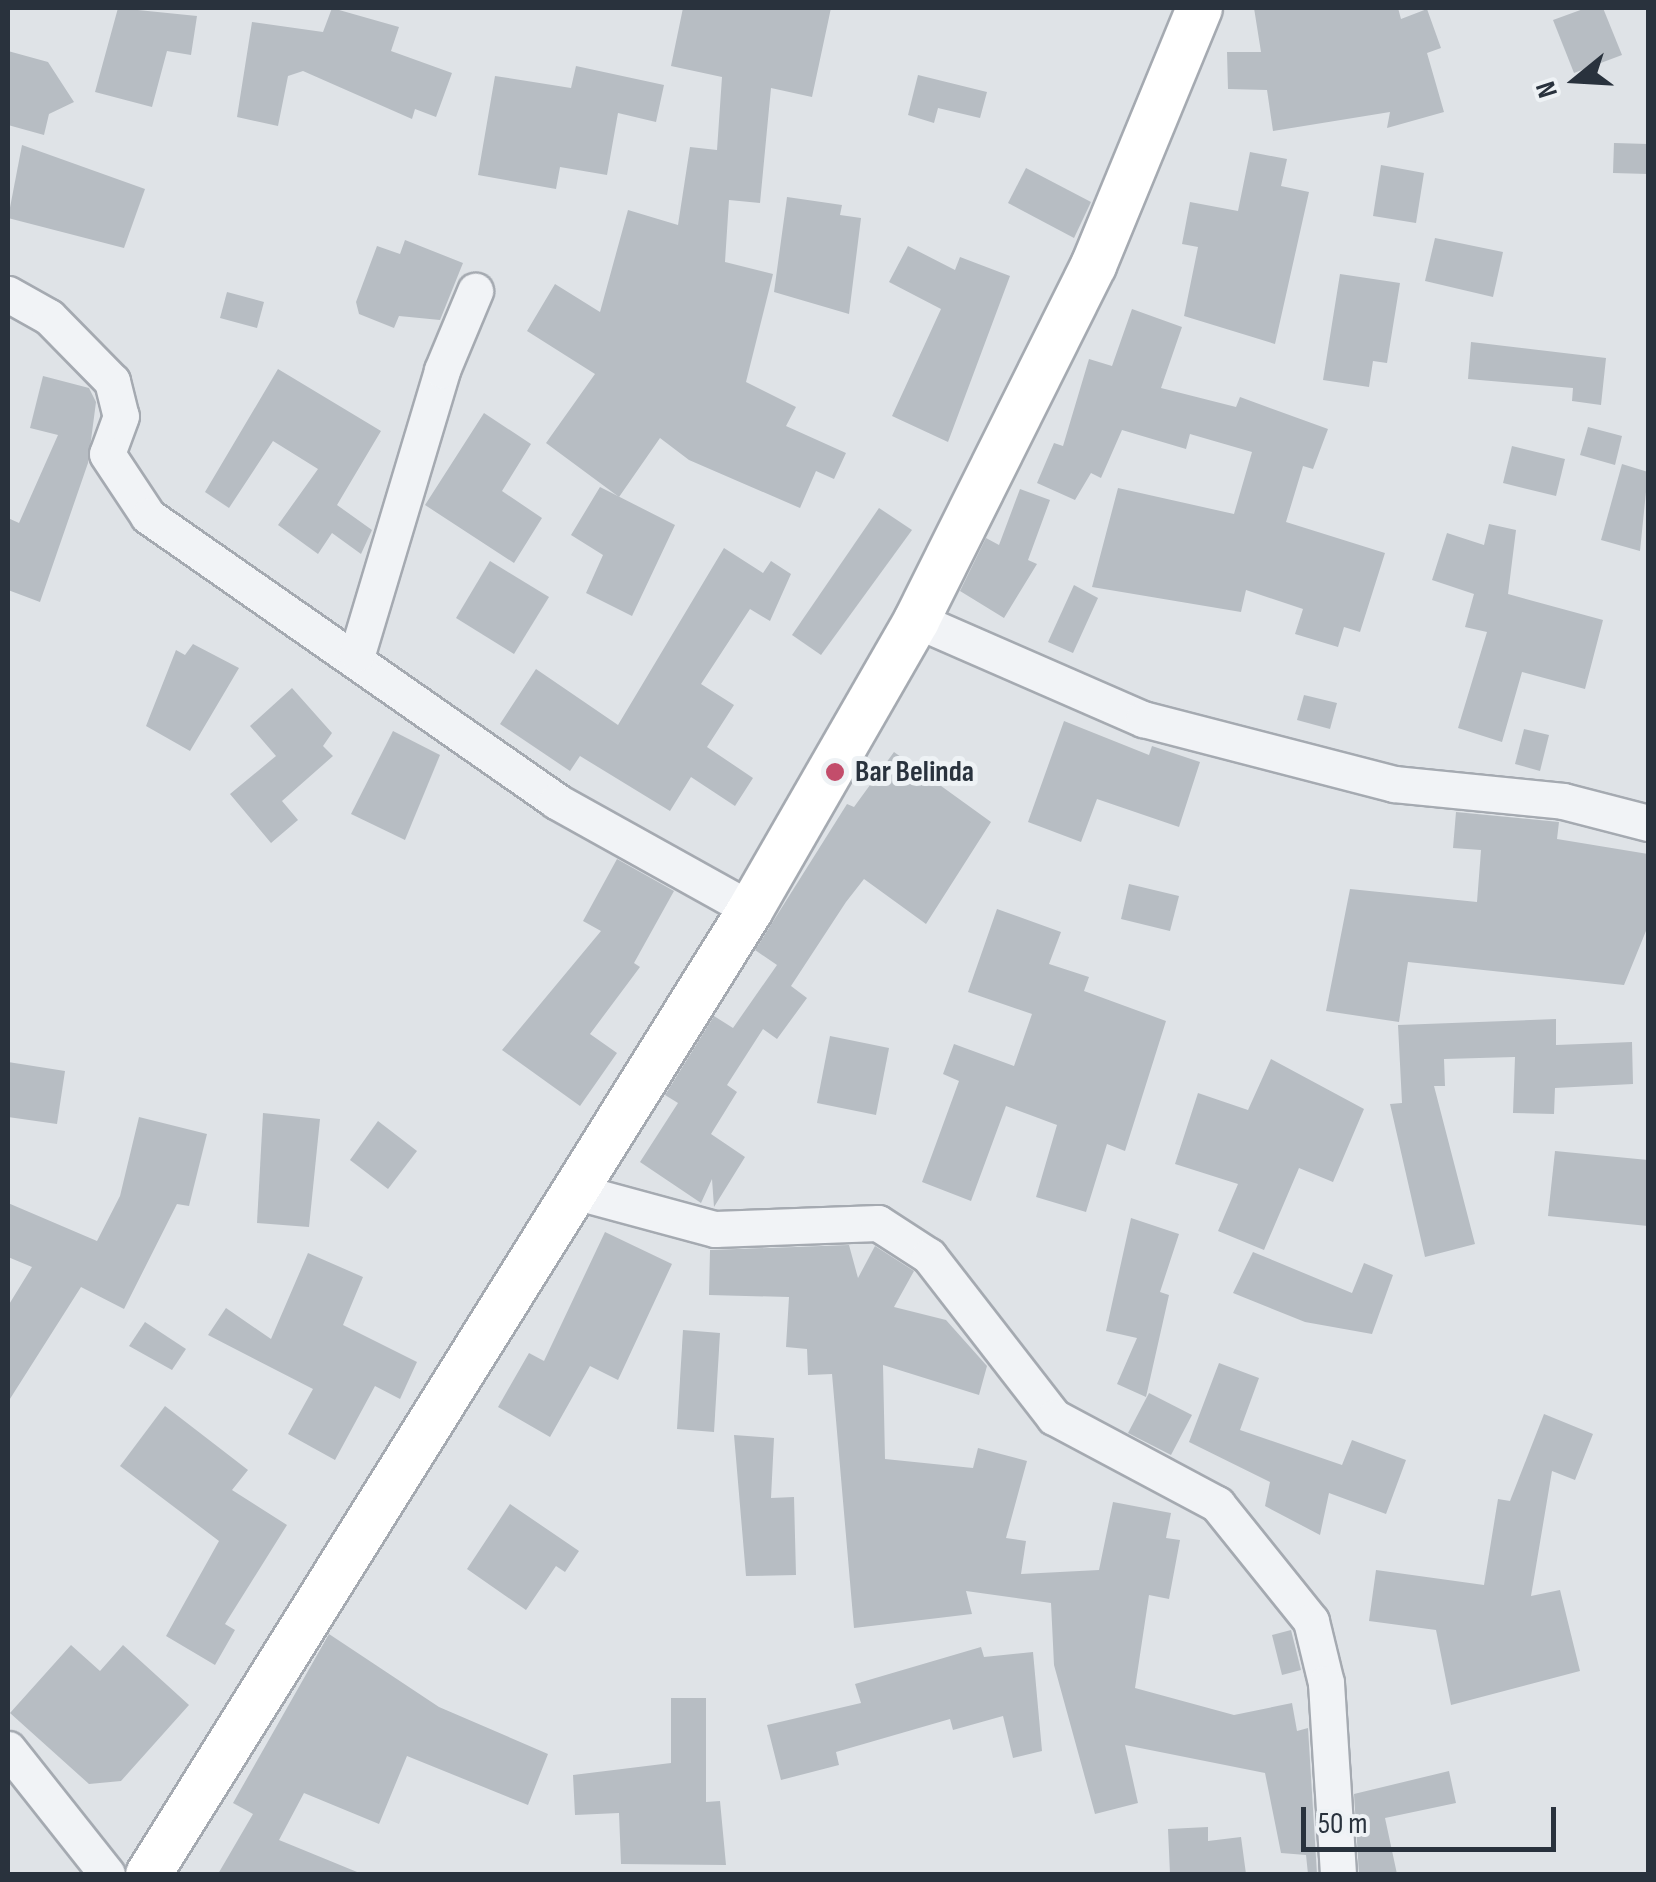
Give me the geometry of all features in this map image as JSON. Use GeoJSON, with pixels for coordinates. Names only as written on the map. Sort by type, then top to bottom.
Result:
{"type":"FeatureCollection","features":[{"type":"Feature","properties":{"kind":"main road"},"geometry":{"type":"LineString","coordinates":[[148,1874],[750,909],[916,620],[1093,265],[1199,8]]}},
{"type":"Feature","properties":{"kind":"street"},"geometry":{"type":"LineString","coordinates":[[357,654],[442,370],[475,291]]}},
{"type":"Feature","properties":{"kind":"street"},"geometry":{"type":"LineString","coordinates":[[8,294],[49,317],[112,381],[121,416],[107,454],[148,516],[357,654],[556,801],[750,909]]}},
{"type":"Feature","properties":{"kind":"street"},"geometry":{"type":"LineString","coordinates":[[916,620],[1144,719],[1394,784],[1563,801],[1648,823]]}},
{"type":"Feature","properties":{"kind":"street"},"geometry":{"type":"LineString","coordinates":[[574,1191],[715,1229],[878,1224],[930,1256],[1054,1417],[1217,1504],[1311,1621],[1326,1684],[1338,1874]]}},
{"type":"Feature","properties":{"kind":"street"},"geometry":{"type":"LineString","coordinates":[[8,1749],[106,1874]]}},
{"type":"Feature","properties":{"kind":"building"},"geometry":{"type":"Polygon","coordinates":[[[118,8],[197,16],[191,55],[167,51],[152,107],[95,92],[118,8]]]}},
{"type":"Feature","properties":{"kind":"building"},"geometry":{"type":"Polygon","coordinates":[[[332,8],[399,27],[391,51],[452,73],[436,117],[415,109],[412,119],[303,71],[288,76],[278,126],[237,117],[252,22],[323,32],[332,8]]]}},
{"type":"Feature","properties":{"kind":"building"},"geometry":{"type":"Polygon","coordinates":[[[683,8],[831,8],[812,97],[771,88],[760,203],[729,200],[725,262],[773,274],[746,382],[796,407],[786,426],[846,453],[834,479],[816,471],[800,508],[689,460],[660,438],[619,497],[546,443],[595,374],[527,331],[555,284],[600,312],[628,210],[678,225],[690,147],[717,150],[722,77],[671,66],[683,8]]]}},
{"type":"Feature","properties":{"kind":"building"},"geometry":{"type":"Polygon","coordinates":[[[1254,8],[1398,8],[1401,19],[1427,9],[1441,48],[1427,53],[1444,112],[1387,128],[1390,112],[1273,131],[1267,90],[1228,89],[1227,52],[1261,52],[1254,8]]]}},
{"type":"Feature","properties":{"kind":"building"},"geometry":{"type":"Polygon","coordinates":[[[1586,8],[1603,8],[1622,55],[1574,73],[1553,20],[1586,8]]]}},
{"type":"Feature","properties":{"kind":"building"},"geometry":{"type":"Polygon","coordinates":[[[8,51],[48,62],[74,102],[49,114],[44,135],[8,125],[8,51]]]}},
{"type":"Feature","properties":{"kind":"building"},"geometry":{"type":"Polygon","coordinates":[[[576,66],[664,85],[656,122],[618,113],[607,175],[560,167],[556,189],[478,175],[495,76],[571,88],[576,66]]]}},
{"type":"Feature","properties":{"kind":"building"},"geometry":{"type":"Polygon","coordinates":[[[918,75],[987,92],[980,118],[938,108],[934,123],[908,115],[918,75]]]}},
{"type":"Feature","properties":{"kind":"building"},"geometry":{"type":"Polygon","coordinates":[[[1614,143],[1648,144],[1648,174],[1613,173],[1614,143]]]}},
{"type":"Feature","properties":{"kind":"building"},"geometry":{"type":"Polygon","coordinates":[[[22,145],[145,189],[124,248],[8,218],[22,145]]]}},
{"type":"Feature","properties":{"kind":"building"},"geometry":{"type":"Polygon","coordinates":[[[1250,152],[1287,159],[1281,186],[1309,192],[1275,344],[1184,316],[1198,247],[1182,244],[1190,202],[1238,211],[1250,152]]]}},
{"type":"Feature","properties":{"kind":"building"},"geometry":{"type":"Polygon","coordinates":[[[1381,165],[1424,173],[1416,223],[1373,216],[1381,165]]]}},
{"type":"Feature","properties":{"kind":"building"},"geometry":{"type":"Polygon","coordinates":[[[1026,168],[1091,202],[1074,238],[1008,203],[1026,168]]]}},
{"type":"Feature","properties":{"kind":"building"},"geometry":{"type":"Polygon","coordinates":[[[787,197],[842,205],[840,215],[861,218],[849,314],[774,292],[787,197]]]}},
{"type":"Feature","properties":{"kind":"building"},"geometry":{"type":"Polygon","coordinates":[[[1435,238],[1503,252],[1493,297],[1425,281],[1435,238]]]}},
{"type":"Feature","properties":{"kind":"building"},"geometry":{"type":"Polygon","coordinates":[[[405,240],[463,263],[440,320],[399,316],[394,328],[359,314],[356,302],[377,246],[400,254],[405,240]]]}},
{"type":"Feature","properties":{"kind":"building"},"geometry":{"type":"Polygon","coordinates":[[[908,246],[955,270],[960,257],[1010,276],[948,442],[892,416],[941,309],[889,282],[908,246]]]}},
{"type":"Feature","properties":{"kind":"building"},"geometry":{"type":"Polygon","coordinates":[[[1340,274],[1400,283],[1387,363],[1373,361],[1369,387],[1323,380],[1340,274]]]}},
{"type":"Feature","properties":{"kind":"building"},"geometry":{"type":"Polygon","coordinates":[[[227,292],[264,302],[257,328],[220,318],[227,292]]]}},
{"type":"Feature","properties":{"kind":"building"},"geometry":{"type":"Polygon","coordinates":[[[1132,309],[1182,327],[1161,388],[1236,407],[1240,397],[1328,429],[1313,469],[1303,466],[1286,522],[1385,553],[1360,632],[1344,627],[1338,647],[1295,634],[1303,609],[1246,590],[1241,612],[1092,587],[1118,488],[1234,514],[1252,452],[1190,434],[1186,449],[1122,430],[1101,478],[1091,473],[1075,500],[1037,483],[1054,443],[1063,446],[1089,359],[1112,366],[1132,309]]]}},
{"type":"Feature","properties":{"kind":"building"},"geometry":{"type":"Polygon","coordinates":[[[1471,342],[1606,358],[1601,405],[1572,401],[1573,388],[1468,379],[1471,342]]]}},
{"type":"Feature","properties":{"kind":"building"},"geometry":{"type":"Polygon","coordinates":[[[278,369],[381,431],[337,505],[372,530],[361,554],[332,533],[318,554],[278,525],[318,469],[273,441],[229,508],[205,492],[278,369]]]}},
{"type":"Feature","properties":{"kind":"building"},"geometry":{"type":"Polygon","coordinates":[[[43,376],[89,388],[96,402],[88,463],[40,602],[8,590],[8,518],[19,523],[58,435],[30,428],[43,376]]]}},
{"type":"Feature","properties":{"kind":"building"},"geometry":{"type":"Polygon","coordinates":[[[484,413],[531,444],[502,491],[542,518],[514,563],[425,505],[484,413]]]}},
{"type":"Feature","properties":{"kind":"building"},"geometry":{"type":"Polygon","coordinates":[[[1588,427],[1622,436],[1615,465],[1580,455],[1588,427]]]}},
{"type":"Feature","properties":{"kind":"building"},"geometry":{"type":"Polygon","coordinates":[[[1512,446],[1565,459],[1556,496],[1503,483],[1512,446]]]}},
{"type":"Feature","properties":{"kind":"building"},"geometry":{"type":"Polygon","coordinates":[[[1622,464],[1648,472],[1640,551],[1601,540],[1622,464]]]}},
{"type":"Feature","properties":{"kind":"building"},"geometry":{"type":"Polygon","coordinates":[[[600,487],[675,525],[632,616],[586,593],[603,555],[571,535],[600,487]]]}},
{"type":"Feature","properties":{"kind":"building"},"geometry":{"type":"Polygon","coordinates":[[[1020,489],[1050,500],[1028,560],[1037,564],[1004,618],[960,591],[986,538],[999,545],[1020,489]]]}},
{"type":"Feature","properties":{"kind":"building"},"geometry":{"type":"Polygon","coordinates":[[[879,508],[912,530],[821,655],[792,635],[879,508]]]}},
{"type":"Feature","properties":{"kind":"building"},"geometry":{"type":"Polygon","coordinates":[[[1489,524],[1516,530],[1508,594],[1603,620],[1585,689],[1522,672],[1502,742],[1458,728],[1487,632],[1465,627],[1474,594],[1432,580],[1447,533],[1484,545],[1489,524]]]}},
{"type":"Feature","properties":{"kind":"building"},"geometry":{"type":"Polygon","coordinates":[[[724,548],[763,573],[771,561],[791,574],[770,621],[750,609],[701,684],[734,705],[707,747],[753,778],[735,806],[691,777],[670,811],[580,756],[570,771],[500,724],[536,669],[618,725],[724,548]]]}},
{"type":"Feature","properties":{"kind":"building"},"geometry":{"type":"Polygon","coordinates":[[[490,561],[549,597],[514,654],[456,618],[490,561]]]}},
{"type":"Feature","properties":{"kind":"building"},"geometry":{"type":"Polygon","coordinates":[[[1074,585],[1098,598],[1073,653],[1048,642],[1074,585]]]}},
{"type":"Feature","properties":{"kind":"building"},"geometry":{"type":"Polygon","coordinates":[[[193,644],[239,668],[190,751],[146,726],[176,650],[185,655],[193,644]]]}},
{"type":"Feature","properties":{"kind":"building"},"geometry":{"type":"Polygon","coordinates":[[[292,688],[332,733],[323,746],[333,756],[282,801],[298,820],[271,843],[230,794],[276,756],[250,726],[292,688]]]}},
{"type":"Feature","properties":{"kind":"building"},"geometry":{"type":"Polygon","coordinates":[[[1304,695],[1337,703],[1330,729],[1297,720],[1304,695]]]}},
{"type":"Feature","properties":{"kind":"building"},"geometry":{"type":"Polygon","coordinates":[[[1064,721],[1149,755],[1152,746],[1200,762],[1179,827],[1097,799],[1081,842],[1028,822],[1064,721]]]}},
{"type":"Feature","properties":{"kind":"building"},"geometry":{"type":"Polygon","coordinates":[[[1524,729],[1549,735],[1540,771],[1515,764],[1524,729]]]}},
{"type":"Feature","properties":{"kind":"building"},"geometry":{"type":"Polygon","coordinates":[[[393,731],[440,755],[405,840],[351,814],[393,731]]]}},
{"type":"Feature","properties":{"kind":"building"},"geometry":{"type":"Polygon","coordinates":[[[894,752],[991,822],[926,924],[864,879],[846,902],[791,986],[807,998],[777,1039],[763,1029],[727,1085],[737,1092],[711,1134],[745,1157],[714,1207],[712,1179],[701,1203],[640,1162],[678,1103],[665,1095],[714,1016],[733,1028],[777,965],[755,950],[847,804],[854,807],[894,752]]]}},
{"type":"Feature","properties":{"kind":"building"},"geometry":{"type":"Polygon","coordinates":[[[1456,812],[1559,822],[1557,839],[1648,854],[1648,926],[1624,985],[1408,962],[1399,1022],[1326,1011],[1350,889],[1477,902],[1481,850],[1453,848],[1456,812]]]}},
{"type":"Feature","properties":{"kind":"building"},"geometry":{"type":"Polygon","coordinates":[[[617,859],[674,891],[634,963],[640,967],[590,1034],[617,1053],[580,1106],[502,1050],[601,931],[583,921],[617,859]]]}},
{"type":"Feature","properties":{"kind":"building"},"geometry":{"type":"Polygon","coordinates":[[[1129,884],[1179,896],[1170,931],[1121,919],[1129,884]]]}},
{"type":"Feature","properties":{"kind":"building"},"geometry":{"type":"Polygon","coordinates":[[[997,909],[1061,932],[1049,964],[1089,977],[1084,991],[1166,1021],[1125,1151],[1107,1144],[1086,1212],[1036,1197],[1057,1125],[1006,1106],[971,1201],[922,1182],[959,1081],[943,1074],[954,1044],[1014,1066],[1032,1014],[968,992],[997,909]]]}},
{"type":"Feature","properties":{"kind":"building"},"geometry":{"type":"Polygon","coordinates":[[[1556,1019],[1556,1045],[1632,1042],[1633,1084],[1555,1088],[1554,1114],[1513,1113],[1515,1057],[1444,1059],[1445,1086],[1434,1086],[1475,1244],[1425,1257],[1390,1104],[1402,1103],[1398,1025],[1556,1019]]]}},
{"type":"Feature","properties":{"kind":"building"},"geometry":{"type":"Polygon","coordinates":[[[830,1036],[889,1048],[876,1115],[817,1103],[830,1036]]]}},
{"type":"Feature","properties":{"kind":"building"},"geometry":{"type":"Polygon","coordinates":[[[1271,1059],[1364,1109],[1333,1182],[1299,1168],[1264,1250],[1218,1231],[1238,1184],[1175,1164],[1198,1093],[1248,1110],[1271,1059]]]}},
{"type":"Feature","properties":{"kind":"building"},"geometry":{"type":"Polygon","coordinates":[[[8,1062],[65,1071],[57,1124],[8,1117],[8,1062]]]}},
{"type":"Feature","properties":{"kind":"building"},"geometry":{"type":"Polygon","coordinates":[[[263,1113],[320,1119],[309,1227],[257,1223],[263,1113]]]}},
{"type":"Feature","properties":{"kind":"building"},"geometry":{"type":"Polygon","coordinates":[[[139,1117],[207,1134],[189,1206],[177,1204],[124,1309],[81,1287],[8,1402],[8,1306],[32,1267],[8,1257],[8,1203],[97,1241],[120,1196],[139,1117]]]}},
{"type":"Feature","properties":{"kind":"building"},"geometry":{"type":"Polygon","coordinates":[[[378,1121],[417,1151],[388,1189],[350,1160],[378,1121]]]}},
{"type":"Feature","properties":{"kind":"building"},"geometry":{"type":"Polygon","coordinates":[[[1555,1151],[1648,1160],[1648,1226],[1548,1216],[1555,1151]]]}},
{"type":"Feature","properties":{"kind":"building"},"geometry":{"type":"Polygon","coordinates":[[[1131,1218],[1179,1234],[1160,1292],[1169,1295],[1146,1397],[1117,1384],[1137,1338],[1106,1331],[1131,1218]]]}},
{"type":"Feature","properties":{"kind":"building"},"geometry":{"type":"Polygon","coordinates":[[[605,1232],[672,1264],[618,1380],[590,1366],[550,1437],[498,1407],[529,1353],[544,1361],[605,1232]]]}},
{"type":"Feature","properties":{"kind":"building"},"geometry":{"type":"Polygon","coordinates":[[[849,1245],[858,1278],[875,1246],[914,1271],[894,1307],[946,1320],[987,1366],[979,1395],[883,1365],[885,1459],[973,1468],[978,1448],[1027,1461],[1006,1538],[1026,1541],[1021,1574],[1099,1570],[1113,1502],[1171,1513],[1166,1538],[1180,1540],[1169,1599],[1149,1595],[1135,1688],[1234,1715],[1292,1703],[1297,1731],[1308,1728],[1317,1874],[1308,1874],[1306,1855],[1281,1853],[1265,1773],[1125,1745],[1138,1803],[1095,1814],[1054,1665],[1051,1603],[966,1591],[972,1614],[854,1628],[832,1374],[808,1375],[807,1349],[786,1347],[789,1297],[709,1295],[710,1250],[849,1245]]]}},
{"type":"Feature","properties":{"kind":"building"},"geometry":{"type":"Polygon","coordinates":[[[1253,1252],[1352,1293],[1364,1263],[1393,1275],[1372,1334],[1305,1322],[1233,1293],[1253,1252]]]}},
{"type":"Feature","properties":{"kind":"building"},"geometry":{"type":"Polygon","coordinates":[[[308,1253],[363,1277],[343,1325],[417,1362],[400,1399],[375,1386],[335,1460],[288,1434],[313,1389],[208,1335],[226,1308],[271,1339],[308,1253]]]}},
{"type":"Feature","properties":{"kind":"building"},"geometry":{"type":"Polygon","coordinates":[[[145,1322],[186,1349],[172,1370],[129,1346],[145,1322]]]}},
{"type":"Feature","properties":{"kind":"building"},"geometry":{"type":"Polygon","coordinates":[[[683,1330],[720,1333],[714,1432],[677,1429],[683,1330]]]}},
{"type":"Feature","properties":{"kind":"building"},"geometry":{"type":"Polygon","coordinates":[[[1219,1363],[1259,1378],[1240,1430],[1342,1465],[1352,1440],[1406,1460],[1386,1514],[1329,1493],[1320,1535],[1265,1506],[1270,1482],[1189,1442],[1219,1363]]]}},
{"type":"Feature","properties":{"kind":"building"},"geometry":{"type":"Polygon","coordinates":[[[1149,1393],[1192,1415],[1171,1455],[1128,1433],[1149,1393]]]}},
{"type":"Feature","properties":{"kind":"building"},"geometry":{"type":"Polygon","coordinates":[[[165,1406],[248,1470],[232,1490],[287,1525],[225,1624],[235,1630],[215,1665],[166,1636],[219,1541],[120,1466],[165,1406]]]}},
{"type":"Feature","properties":{"kind":"building"},"geometry":{"type":"Polygon","coordinates":[[[1544,1414],[1593,1434],[1575,1480],[1552,1471],[1531,1596],[1560,1590],[1580,1671],[1451,1705],[1436,1630],[1369,1621],[1376,1570],[1484,1585],[1498,1499],[1510,1501],[1544,1414]]]}},
{"type":"Feature","properties":{"kind":"building"},"geometry":{"type":"Polygon","coordinates":[[[734,1435],[774,1438],[771,1498],[794,1497],[796,1575],[746,1576],[734,1435]]]}},
{"type":"Feature","properties":{"kind":"building"},"geometry":{"type":"Polygon","coordinates":[[[510,1504],[579,1551],[565,1572],[556,1566],[526,1610],[467,1569],[510,1504]]]}},
{"type":"Feature","properties":{"kind":"building"},"geometry":{"type":"Polygon","coordinates":[[[1291,1630],[1301,1670],[1282,1675],[1272,1635],[1291,1630]]]}},
{"type":"Feature","properties":{"kind":"building"},"geometry":{"type":"Polygon","coordinates":[[[329,1634],[439,1707],[548,1754],[528,1805],[407,1756],[379,1824],[304,1793],[279,1840],[362,1874],[218,1874],[253,1814],[233,1803],[329,1634]]]}},
{"type":"Feature","properties":{"kind":"building"},"geometry":{"type":"Polygon","coordinates":[[[71,1645],[100,1671],[123,1645],[189,1705],[121,1781],[89,1784],[10,1713],[71,1645]]]}},
{"type":"Feature","properties":{"kind":"building"},"geometry":{"type":"Polygon","coordinates":[[[981,1647],[984,1657],[1033,1652],[1042,1751],[1013,1758],[1003,1716],[953,1730],[950,1719],[836,1752],[839,1765],[781,1780],[767,1725],[861,1703],[855,1684],[981,1647]]]}},
{"type":"Feature","properties":{"kind":"building"},"geometry":{"type":"Polygon","coordinates":[[[671,1698],[706,1698],[706,1802],[720,1801],[726,1865],[621,1864],[619,1813],[575,1815],[573,1775],[671,1763],[671,1698]]]}},
{"type":"Feature","properties":{"kind":"building"},"geometry":{"type":"Polygon","coordinates":[[[1449,1771],[1456,1803],[1385,1818],[1397,1874],[1359,1874],[1354,1794],[1449,1771]]]}},
{"type":"Feature","properties":{"kind":"building"},"geometry":{"type":"Polygon","coordinates":[[[1208,1827],[1208,1841],[1241,1837],[1246,1874],[1170,1874],[1168,1829],[1208,1827]]]}},
{"type":"Feature","properties":{"kind":"place","name":"Bar Belinda"},"geometry":{"type":"Point","coordinates":[835,772]}}]}
